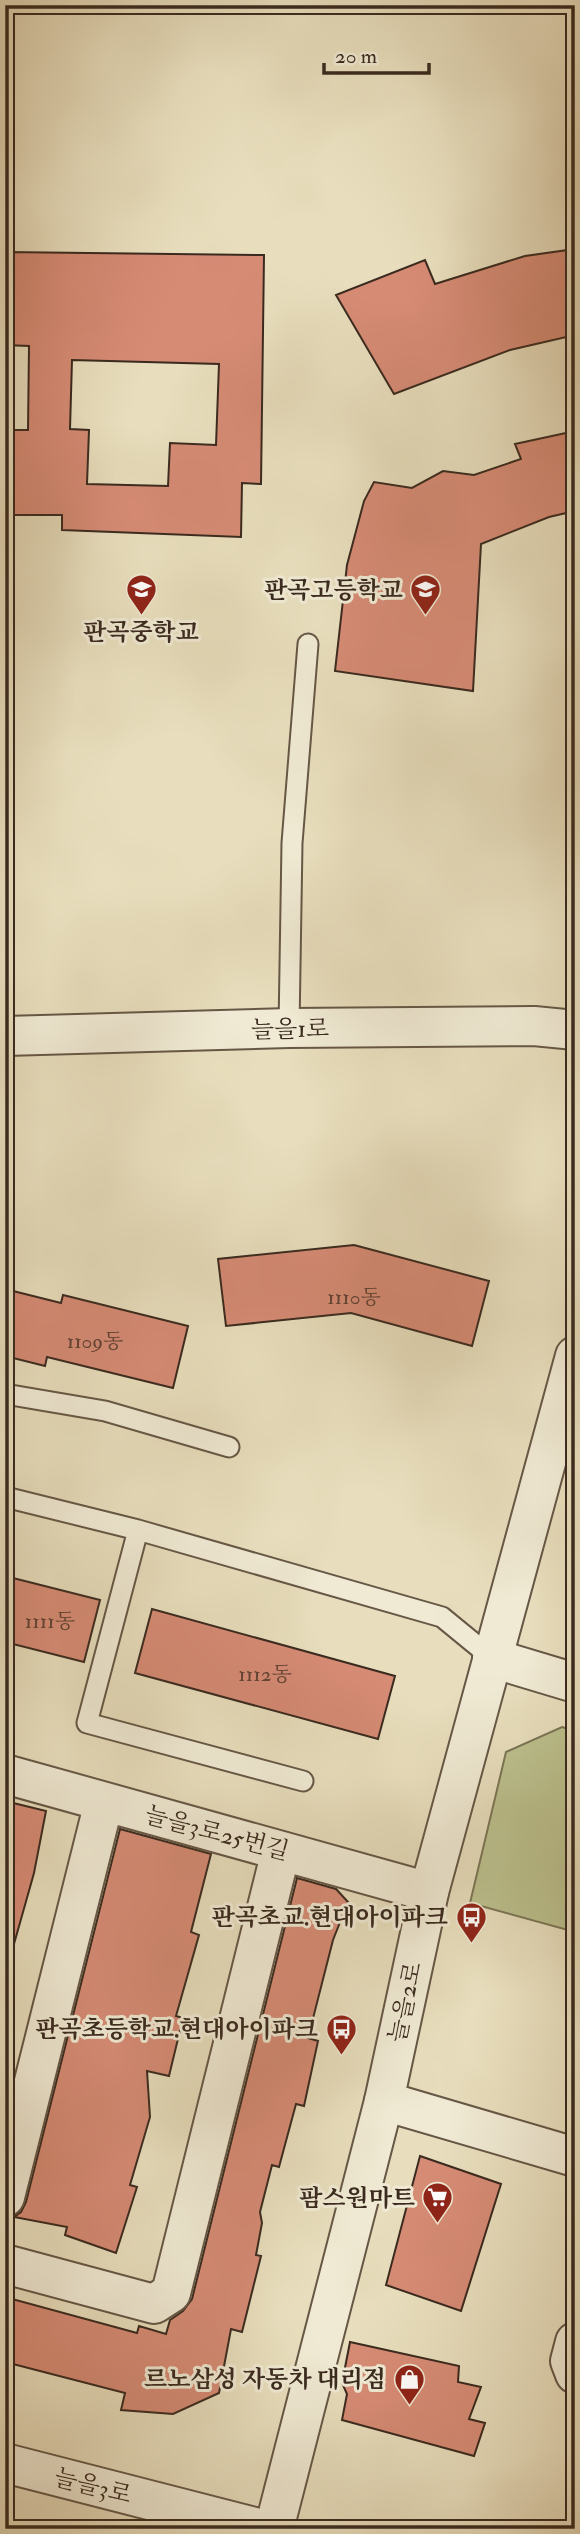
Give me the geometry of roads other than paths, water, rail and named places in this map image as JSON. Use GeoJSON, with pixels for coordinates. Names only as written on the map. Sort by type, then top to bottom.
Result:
{"type":"FeatureCollection","features":[{"type":"Feature","properties":{"kind":"street","name":"늘을1로"},"geometry":{"type":"LineString","coordinates":[[5,1037],[289,1028],[534,1026],[575,1030]]}},
{"type":"Feature","properties":{"kind":"street","name":"늘을2로"},"geometry":{"type":"LineString","coordinates":[[274,2529],[384,2101],[429,1892],[575,1356]]}},
{"type":"Feature","properties":{"kind":"street"},"geometry":{"type":"LineString","coordinates":[[492,1658],[575,1683]]}},
{"type":"Feature","properties":{"kind":"street","name":"늘을3로25번길"},"geometry":{"type":"LineString","coordinates":[[5,1774],[429,1892]]}},
{"type":"Feature","properties":{"kind":"street"},"geometry":{"type":"LineString","coordinates":[[5,2197],[104,1802]]}},
{"type":"Feature","properties":{"kind":"street"},"geometry":{"type":"LineString","coordinates":[[5,2264],[154,2304],[171,2293],[281,1851]]}},
{"type":"Feature","properties":{"kind":"street"},"geometry":{"type":"LineString","coordinates":[[384,2101],[575,2157]]}},
{"type":"Feature","properties":{"kind":"street"},"geometry":{"type":"LineString","coordinates":[[575,2342],[569,2361],[575,2374]]}},
{"type":"Feature","properties":{"kind":"street","name":"늘을3로"},"geometry":{"type":"LineString","coordinates":[[5,2463],[262,2529]]}},
{"type":"Feature","properties":{"kind":"lane"},"geometry":{"type":"LineString","coordinates":[[289,1028],[292,843],[308,644]]}},
{"type":"Feature","properties":{"kind":"lane"},"geometry":{"type":"LineString","coordinates":[[5,1394],[105,1411],[229,1447]]}},
{"type":"Feature","properties":{"kind":"lane"},"geometry":{"type":"LineString","coordinates":[[5,1497],[138,1530],[442,1617],[492,1658]]}},
{"type":"Feature","properties":{"kind":"lane"},"geometry":{"type":"LineString","coordinates":[[138,1530],[87,1723],[303,1781]]}},
{"type":"Feature","properties":{"kind":"place","name":"판곡중학교"},"geometry":{"type":"Point","coordinates":[141,617]}},
{"type":"Feature","properties":{"kind":"place","name":"판곡고등학교"},"geometry":{"type":"Point","coordinates":[426,617]}},
{"type":"Feature","properties":{"kind":"place","name":"판곡초교.현대아이파크"},"geometry":{"type":"Point","coordinates":[471,1944]}},
{"type":"Feature","properties":{"kind":"place","name":"판곡초등학교.현대아이파크"},"geometry":{"type":"Point","coordinates":[341,2056]}},
{"type":"Feature","properties":{"kind":"place","name":"팜스원마트"},"geometry":{"type":"Point","coordinates":[438,2225]}},
{"type":"Feature","properties":{"kind":"place","name":"르노삼성 자동차 대리점"},"geometry":{"type":"Point","coordinates":[409,2406]}}]}
